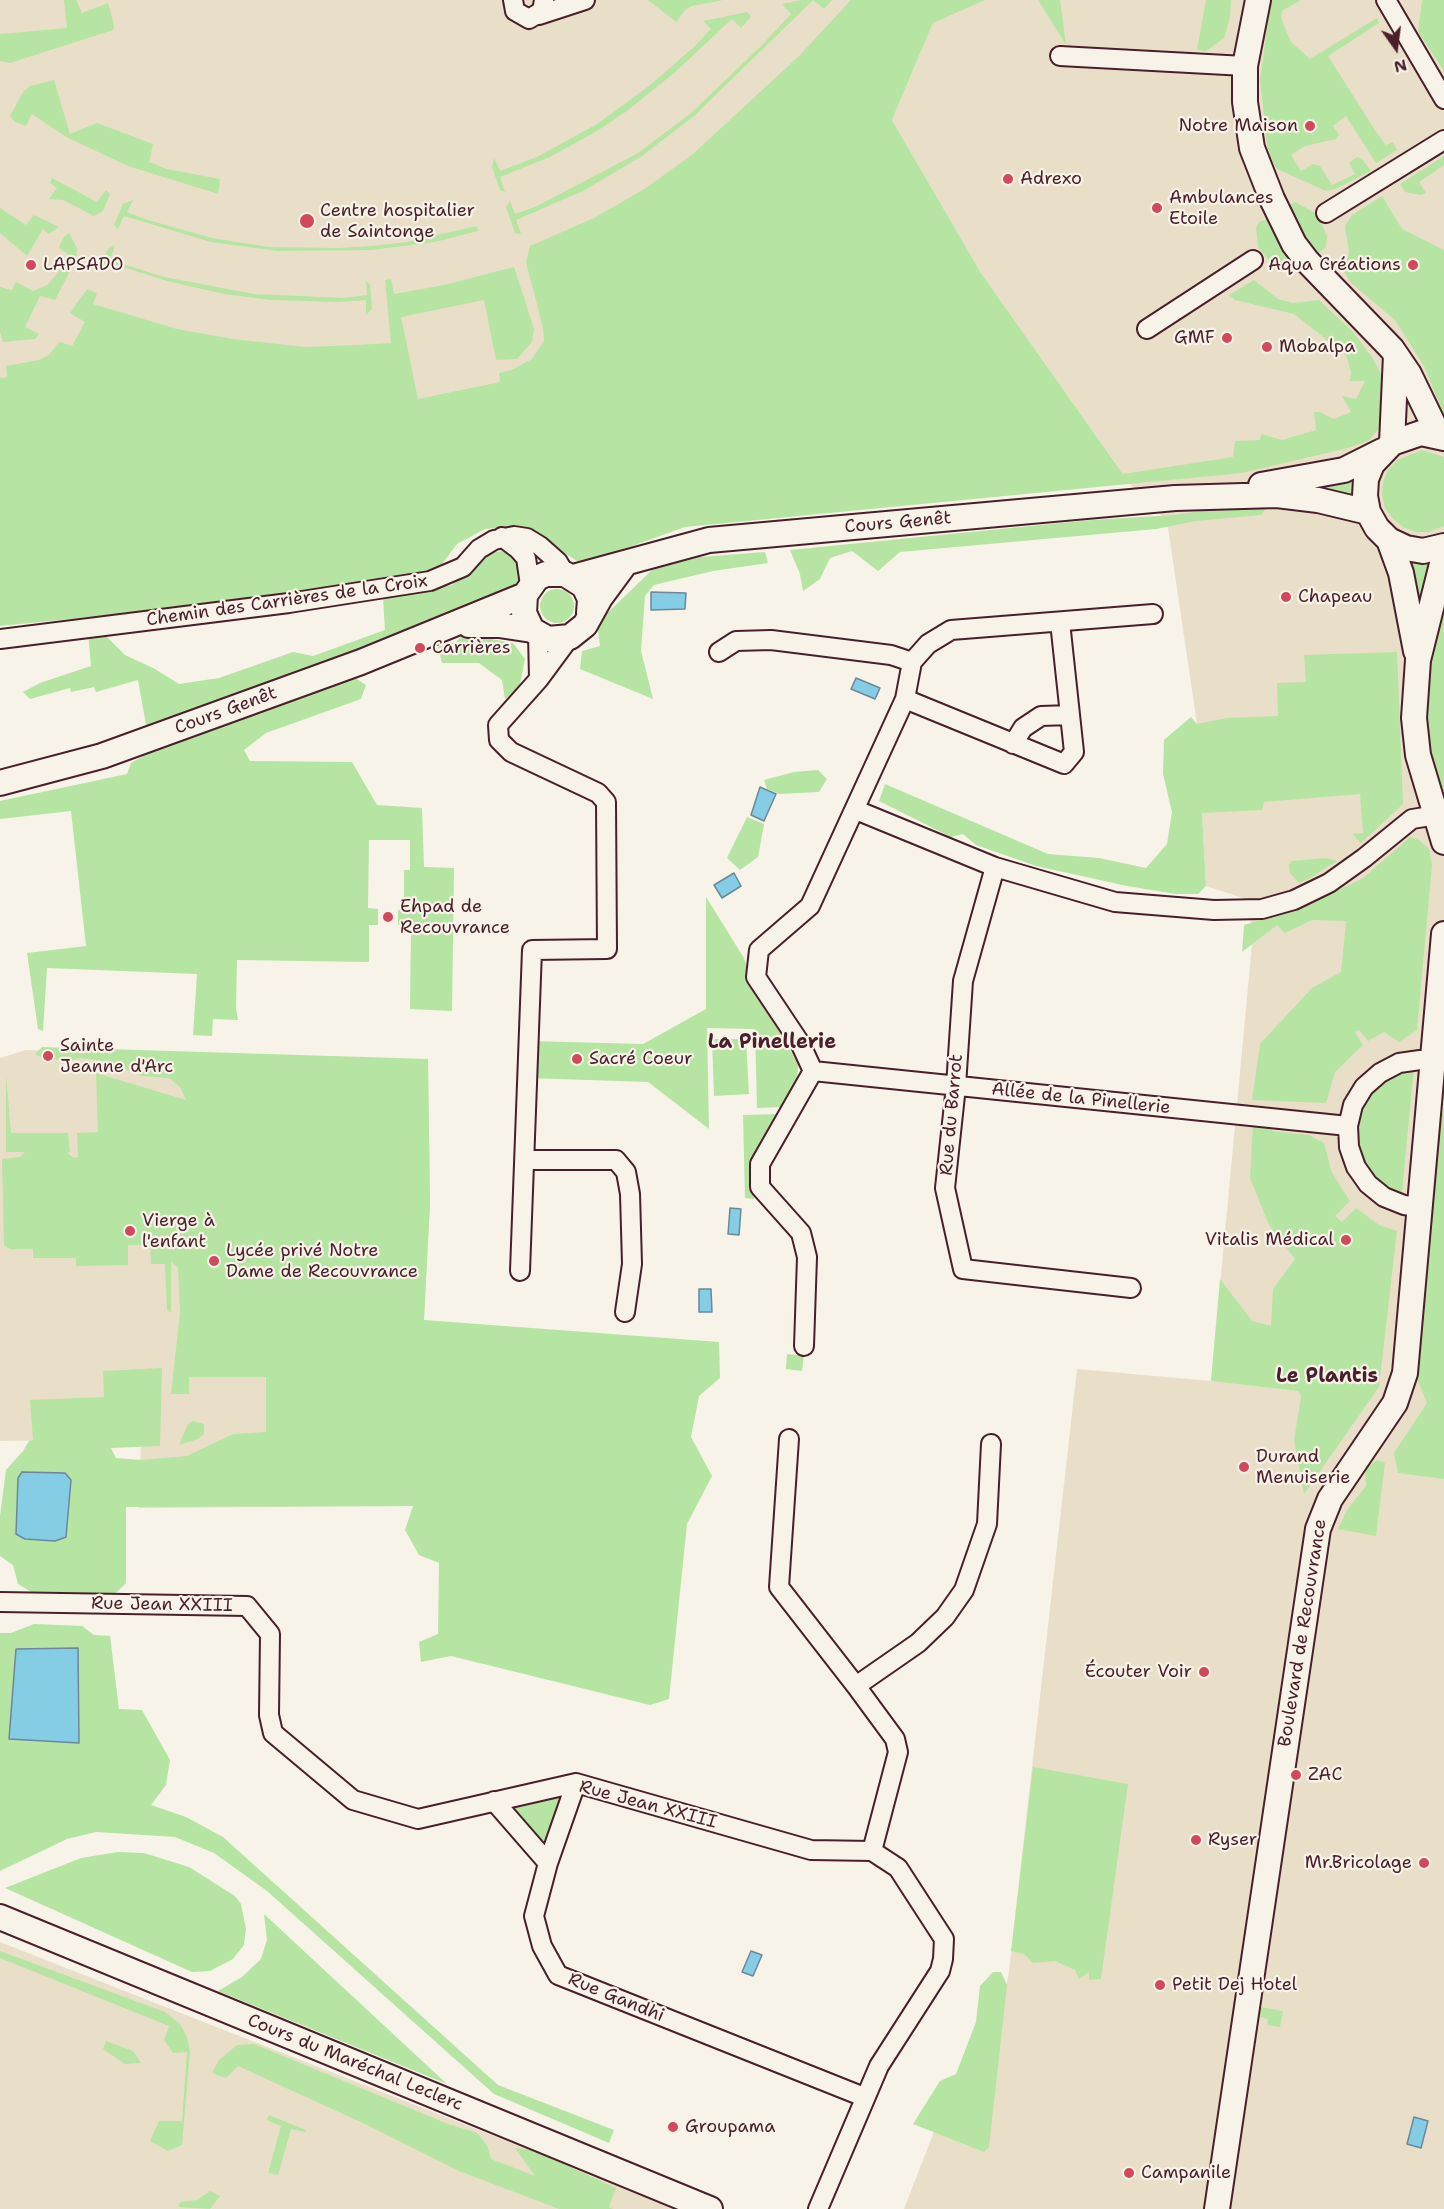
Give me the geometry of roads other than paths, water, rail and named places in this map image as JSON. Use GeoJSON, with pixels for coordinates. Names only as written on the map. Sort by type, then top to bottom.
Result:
{"type":"FeatureCollection","features":[{"type":"Feature","properties":{"kind":"main road"},"geometry":{"type":"LineString","coordinates":[[1258,0],[1245,66],[1245,102],[1252,148],[1285,228],[1307,261],[1381,335],[1409,374],[1442,437]]}},
{"type":"Feature","properties":{"kind":"main road"},"geometry":{"type":"LineString","coordinates":[[1396,355],[1387,447],[1372,464],[1366,479],[1365,496],[1368,512],[1377,528],[1389,540],[1406,548],[1424,551],[1444,546]]}},
{"type":"Feature","properties":{"kind":"main road","name":"Cours Genêt"},"geometry":{"type":"LineString","coordinates":[[1175,498],[1344,470],[1387,447],[1421,433],[1442,437]]}},
{"type":"Feature","properties":{"kind":"main road","name":"Cours Genêt"},"geometry":{"type":"LineString","coordinates":[[569,575],[625,564],[709,540],[1175,498],[1277,495],[1318,500],[1368,512]]}},
{"type":"Feature","properties":{"kind":"main road"},"geometry":{"type":"LineString","coordinates":[[1389,540],[1401,573],[1418,660]]}},
{"type":"Feature","properties":{"kind":"main road"},"geometry":{"type":"LineString","coordinates":[[1444,556],[1418,660],[1414,718],[1418,755],[1441,814],[1444,842]]}},
{"type":"Feature","properties":{"kind":"main road"},"geometry":{"type":"LineString","coordinates":[[590,613],[590,599],[584,586],[569,575],[546,574],[527,590],[524,614],[535,632],[559,640],[570,637],[581,630],[590,613],[625,564]]}},
{"type":"Feature","properties":{"kind":"main road","name":"Cours Genêt"},"geometry":{"type":"LineString","coordinates":[[0,783],[102,756],[362,662],[449,627],[527,590]]}},
{"type":"Feature","properties":{"kind":"main road","name":"Cours Genêt"},"geometry":{"type":"LineString","coordinates":[[449,627],[499,625],[535,632]]}},
{"type":"Feature","properties":{"kind":"main road","name":"Boulevard de Recouvrance"},"geometry":{"type":"LineString","coordinates":[[1217,2209],[1318,1529],[1330,1499],[1395,1403],[1403,1386],[1444,934]]}},
{"type":"Feature","properties":{"kind":"main road","name":"Cours du Maréchal Leclerc"},"geometry":{"type":"LineString","coordinates":[[0,1917],[710,2209]]}},
{"type":"Feature","properties":{"kind":"street"},"geometry":{"type":"LineString","coordinates":[[513,0],[515,10],[529,19],[542,7],[585,0]]}},
{"type":"Feature","properties":{"kind":"street"},"geometry":{"type":"LineString","coordinates":[[1386,0],[1444,99]]}},
{"type":"Feature","properties":{"kind":"street"},"geometry":{"type":"LineString","coordinates":[[1060,56],[1245,66]]}},
{"type":"Feature","properties":{"kind":"street"},"geometry":{"type":"LineString","coordinates":[[1326,213],[1444,140]]}},
{"type":"Feature","properties":{"kind":"street"},"geometry":{"type":"LineString","coordinates":[[1147,329],[1253,260]]}},
{"type":"Feature","properties":{"kind":"street"},"geometry":{"type":"LineString","coordinates":[[502,537],[527,538],[558,562],[569,575]]}},
{"type":"Feature","properties":{"kind":"street"},"geometry":{"type":"LineString","coordinates":[[502,537],[526,558],[527,590]]}},
{"type":"Feature","properties":{"kind":"street","name":"Chemin des Carrières de la Croix"},"geometry":{"type":"LineString","coordinates":[[0,639],[289,603],[430,581],[463,567],[479,549],[502,537]]}},
{"type":"Feature","properties":{"kind":"street"},"geometry":{"type":"LineString","coordinates":[[804,1346],[807,1257],[801,1233],[760,1187],[760,1164],[813,1071],[800,1043],[756,977],[759,950],[810,906],[905,699],[912,662],[928,644],[951,630],[1153,614]]}},
{"type":"Feature","properties":{"kind":"street"},"geometry":{"type":"LineString","coordinates":[[905,699],[1064,764],[1074,752],[1060,622]]}},
{"type":"Feature","properties":{"kind":"street"},"geometry":{"type":"LineString","coordinates":[[535,632],[539,679]]}},
{"type":"Feature","properties":{"kind":"street"},"geometry":{"type":"LineString","coordinates":[[520,1271],[532,950],[607,949],[606,802],[598,793],[511,752],[499,740],[498,725],[539,679],[570,637]]}},
{"type":"Feature","properties":{"kind":"street"},"geometry":{"type":"LineString","coordinates":[[719,652],[736,641],[771,640],[891,656],[912,662]]}},
{"type":"Feature","properties":{"kind":"street"},"geometry":{"type":"LineString","coordinates":[[1013,744],[1023,728],[1041,716],[1070,715]]}},
{"type":"Feature","properties":{"kind":"street"},"geometry":{"type":"LineString","coordinates":[[856,810],[995,867],[1115,902],[1214,910],[1262,909],[1294,900],[1329,883],[1412,819],[1441,814]]}},
{"type":"Feature","properties":{"kind":"street","name":"Rue du Barrot"},"geometry":{"type":"LineString","coordinates":[[995,867],[963,981],[956,1086],[945,1188],[963,1269],[1131,1288]]}},
{"type":"Feature","properties":{"kind":"street"},"geometry":{"type":"LineString","coordinates":[[1419,1207],[1404,1205],[1384,1197],[1368,1184],[1356,1167],[1349,1147],[1348,1126],[1353,1106],[1364,1088],[1380,1073],[1399,1064],[1419,1060],[1434,1061]]}},
{"type":"Feature","properties":{"kind":"street","name":"Allée de la Pinellerie"},"geometry":{"type":"LineString","coordinates":[[813,1071],[1348,1126]]}},
{"type":"Feature","properties":{"kind":"street"},"geometry":{"type":"LineString","coordinates":[[525,1160],[616,1160],[626,1172],[630,1194],[632,1264],[625,1312]]}},
{"type":"Feature","properties":{"kind":"street"},"geometry":{"type":"LineString","coordinates":[[789,1439],[779,1587],[895,1739],[898,1752],[872,1851],[898,1868],[944,1939],[944,1959],[940,1971],[879,2066],[818,2209]]}},
{"type":"Feature","properties":{"kind":"street"},"geometry":{"type":"LineString","coordinates":[[856,1686],[918,1643],[945,1617],[964,1590],[987,1524],[991,1444]]}},
{"type":"Feature","properties":{"kind":"street","name":"Rue Jean XXIII"},"geometry":{"type":"LineString","coordinates":[[0,1602],[248,1606],[270,1634],[269,1715],[273,1733],[353,1800],[418,1819],[576,1783],[811,1850],[872,1851]]}},
{"type":"Feature","properties":{"kind":"street","name":"Rue Gandhi"},"geometry":{"type":"LineString","coordinates":[[576,1783],[548,1863],[534,1916],[542,1946],[558,1974],[864,2097]]}},
{"type":"Feature","properties":{"kind":"street"},"geometry":{"type":"LineString","coordinates":[[494,1801],[548,1863]]}},
{"type":"Feature","properties":{"kind":"water"},"geometry":{"type":"Polygon","coordinates":[[[651,592],[686,593],[685,609],[651,610],[651,592]]]}},
{"type":"Feature","properties":{"kind":"water"},"geometry":{"type":"Polygon","coordinates":[[[856,678],[880,688],[875,699],[851,689],[856,678]]]}},
{"type":"Feature","properties":{"kind":"water"},"geometry":{"type":"Polygon","coordinates":[[[760,787],[776,794],[764,821],[751,815],[760,787]]]}},
{"type":"Feature","properties":{"kind":"water"},"geometry":{"type":"Polygon","coordinates":[[[734,873],[741,886],[722,898],[714,885],[734,873]]]}},
{"type":"Feature","properties":{"kind":"water"},"geometry":{"type":"Polygon","coordinates":[[[730,1208],[741,1209],[739,1235],[728,1234],[730,1208]]]}},
{"type":"Feature","properties":{"kind":"water"},"geometry":{"type":"Polygon","coordinates":[[[699,1289],[711,1289],[712,1312],[699,1312],[699,1289]]]}},
{"type":"Feature","properties":{"kind":"water"},"geometry":{"type":"Polygon","coordinates":[[[22,1472],[65,1473],[71,1480],[66,1537],[55,1541],[25,1539],[16,1534],[18,1478],[22,1472]]]}},
{"type":"Feature","properties":{"kind":"water"},"geometry":{"type":"Polygon","coordinates":[[[78,1648],[79,1743],[9,1739],[16,1649],[78,1648]]]}},
{"type":"Feature","properties":{"kind":"water"},"geometry":{"type":"Polygon","coordinates":[[[751,1951],[762,1955],[753,1976],[742,1972],[751,1951]]]}},
{"type":"Feature","properties":{"kind":"water"},"geometry":{"type":"Polygon","coordinates":[[[1414,2117],[1428,2121],[1421,2148],[1407,2144],[1414,2117]]]}},
{"type":"Feature","properties":{"kind":"place","name":"Notre Maison"},"geometry":{"type":"Point","coordinates":[1310,126]}},
{"type":"Feature","properties":{"kind":"place","name":"Adrexo"},"geometry":{"type":"Point","coordinates":[1008,179]}},
{"type":"Feature","properties":{"kind":"place","name":"Ambulances Etoile"},"geometry":{"type":"Point","coordinates":[1157,208]}},
{"type":"Feature","properties":{"kind":"place","name":"Centre hospitalier de Saintonge"},"geometry":{"type":"Point","coordinates":[307,221]}},
{"type":"Feature","properties":{"kind":"place","name":"LAPSADO"},"geometry":{"type":"Point","coordinates":[31,265]}},
{"type":"Feature","properties":{"kind":"place","name":"Aqua Créations"},"geometry":{"type":"Point","coordinates":[1413,265]}},
{"type":"Feature","properties":{"kind":"place","name":"GMF"},"geometry":{"type":"Point","coordinates":[1227,338]}},
{"type":"Feature","properties":{"kind":"place","name":"Mobalpa"},"geometry":{"type":"Point","coordinates":[1267,347]}},
{"type":"Feature","properties":{"kind":"place","name":"Chapeau"},"geometry":{"type":"Point","coordinates":[1286,597]}},
{"type":"Feature","properties":{"kind":"place","name":"Carrières"},"geometry":{"type":"Point","coordinates":[420,648]}},
{"type":"Feature","properties":{"kind":"place","name":"Ehpad de Recouvrance"},"geometry":{"type":"Point","coordinates":[388,917]}},
{"type":"Feature","properties":{"kind":"place","name":"Sainte Jeanne d'Arc"},"geometry":{"type":"Point","coordinates":[48,1056]}},
{"type":"Feature","properties":{"kind":"place","name":"Sacré Coeur"},"geometry":{"type":"Point","coordinates":[577,1059]}},
{"type":"Feature","properties":{"kind":"place","name":"Vierge à l'enfant"},"geometry":{"type":"Point","coordinates":[130,1231]}},
{"type":"Feature","properties":{"kind":"place","name":"Vitalis Médical"},"geometry":{"type":"Point","coordinates":[1346,1240]}},
{"type":"Feature","properties":{"kind":"place","name":"Lycée privé Notre Dame de Recouvrance"},"geometry":{"type":"Point","coordinates":[214,1261]}},
{"type":"Feature","properties":{"kind":"place","name":"Durand Menuiserie"},"geometry":{"type":"Point","coordinates":[1244,1467]}},
{"type":"Feature","properties":{"kind":"place","name":"Écouter Voir"},"geometry":{"type":"Point","coordinates":[1204,1672]}},
{"type":"Feature","properties":{"kind":"place","name":"ZAC"},"geometry":{"type":"Point","coordinates":[1296,1775]}},
{"type":"Feature","properties":{"kind":"place","name":"Ryser"},"geometry":{"type":"Point","coordinates":[1196,1840]}},
{"type":"Feature","properties":{"kind":"place","name":"Mr.Bricolage"},"geometry":{"type":"Point","coordinates":[1424,1863]}},
{"type":"Feature","properties":{"kind":"place","name":"Petit Dej Hotel"},"geometry":{"type":"Point","coordinates":[1160,1985]}},
{"type":"Feature","properties":{"kind":"place","name":"Groupama"},"geometry":{"type":"Point","coordinates":[673,2127]}},
{"type":"Feature","properties":{"kind":"place","name":"Campanile"},"geometry":{"type":"Point","coordinates":[1129,2173]}},
{"type":"Feature","properties":{"kind":"district","name":"La Pinellerie"},"geometry":{"type":"Point","coordinates":[772,1043]}},
{"type":"Feature","properties":{"kind":"district","name":"Le Plantis"},"geometry":{"type":"Point","coordinates":[1327,1377]}}]}
